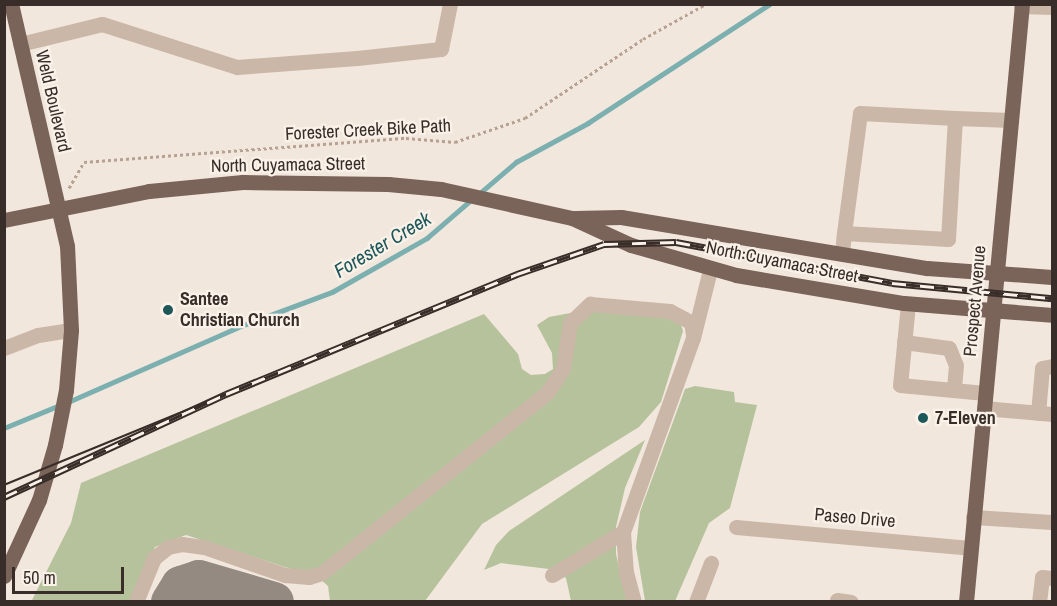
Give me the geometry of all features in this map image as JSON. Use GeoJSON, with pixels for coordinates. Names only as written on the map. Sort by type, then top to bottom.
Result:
{"type":"FeatureCollection","features":[{"type":"Feature","properties":{"kind":"main road","name":"Weld Boulevard"},"geometry":{"type":"LineString","coordinates":[[4,576],[31,520],[53,453],[69,363],[71,330],[68,255],[10,4]]}},
{"type":"Feature","properties":{"kind":"main road","name":"Prospect Avenue"},"geometry":{"type":"LineString","coordinates":[[966,602],[1021,5]]}},
{"type":"Feature","properties":{"kind":"main road","name":"North Cuyamaca Street"},"geometry":{"type":"LineString","coordinates":[[4,220],[58,207],[149,191],[243,182],[315,180],[441,189],[572,218],[621,242],[710,270],[908,304],[1053,315]]}},
{"type":"Feature","properties":{"kind":"main road","name":"North Cuyamaca Street"},"geometry":{"type":"LineString","coordinates":[[572,218],[621,217],[927,268],[1053,277]]}},
{"type":"Feature","properties":{"kind":"street"},"geometry":{"type":"LineString","coordinates":[[20,44],[102,24],[237,67],[357,58],[441,49],[450,4]]}},
{"type":"Feature","properties":{"kind":"street"},"geometry":{"type":"LineString","coordinates":[[1021,5],[1053,8]]}},
{"type":"Feature","properties":{"kind":"street"},"geometry":{"type":"LineString","coordinates":[[842,254],[860,113],[1011,120]]}},
{"type":"Feature","properties":{"kind":"street"},"geometry":{"type":"LineString","coordinates":[[844,233],[948,240],[955,118]]}},
{"type":"Feature","properties":{"kind":"street"},"geometry":{"type":"LineString","coordinates":[[634,602],[626,573],[623,532],[693,335],[710,270]]}},
{"type":"Feature","properties":{"kind":"street"},"geometry":{"type":"LineString","coordinates":[[136,602],[154,558],[182,543],[204,547],[298,578],[322,573],[547,393],[563,368],[570,323],[590,304],[670,311],[691,322],[693,335]]}},
{"type":"Feature","properties":{"kind":"street"},"geometry":{"type":"LineString","coordinates":[[908,304],[900,385],[954,390],[985,401],[1045,413],[1042,368],[1053,366]]}},
{"type":"Feature","properties":{"kind":"street"},"geometry":{"type":"LineString","coordinates":[[4,348],[38,335],[71,330]]}},
{"type":"Feature","properties":{"kind":"street"},"geometry":{"type":"LineString","coordinates":[[904,342],[949,348],[956,365],[954,390]]}},
{"type":"Feature","properties":{"kind":"street"},"geometry":{"type":"LineString","coordinates":[[974,517],[1053,522]]}},
{"type":"Feature","properties":{"kind":"street","name":"Paseo Drive"},"geometry":{"type":"LineString","coordinates":[[736,527],[970,548]]}},
{"type":"Feature","properties":{"kind":"street"},"geometry":{"type":"LineString","coordinates":[[552,575],[623,532]]}},
{"type":"Feature","properties":{"kind":"street"},"geometry":{"type":"LineString","coordinates":[[696,602],[711,564]]}},
{"type":"Feature","properties":{"kind":"street"},"geometry":{"type":"LineString","coordinates":[[1039,602],[1042,577],[1053,578]]}},
{"type":"Feature","properties":{"kind":"path","name":"Forester Creek Bike Path"},"geometry":{"type":"LineString","coordinates":[[58,207],[84,162],[406,138],[455,141],[500,128],[525,118],[643,39],[706,4]]}},
{"type":"Feature","properties":{"kind":"green space"},"geometry":{"type":"Polygon","coordinates":[[[592,309],[665,317],[681,325],[683,331],[661,402],[639,427],[482,524],[425,601],[330,601],[328,586],[319,578],[186,535],[155,547],[131,601],[31,602],[71,523],[81,483],[484,314],[518,354],[522,369],[531,375],[545,374],[553,369],[552,353],[537,325],[549,317],[592,309]]]}},
{"type":"Feature","properties":{"kind":"green space"},"geometry":{"type":"Polygon","coordinates":[[[695,386],[734,392],[735,402],[757,405],[730,508],[709,523],[675,601],[645,601],[636,547],[640,512],[685,389],[695,386]]]}},
{"type":"Feature","properties":{"kind":"green space"},"geometry":{"type":"Polygon","coordinates":[[[645,440],[625,488],[616,527],[616,554],[627,601],[571,601],[566,578],[549,569],[501,563],[484,570],[496,545],[509,531],[645,440]]]}},
{"type":"Feature","properties":{"kind":"waterway","name":"Forester Creek"},"geometry":{"type":"LineString","coordinates":[[480,193],[516,162],[588,123],[770,4]]}},
{"type":"Feature","properties":{"kind":"waterway","name":"Forester Creek"},"geometry":{"type":"LineString","coordinates":[[68,402],[241,326],[332,292],[427,238],[471,200]]}},
{"type":"Feature","properties":{"kind":"waterway","name":"Forester Creek"},"geometry":{"type":"LineString","coordinates":[[4,428],[60,405]]}},
{"type":"Feature","properties":{"kind":"taxiway"},"geometry":{"type":"LineString","coordinates":[[171,602],[181,586],[199,580],[274,602]]}},
{"type":"Feature","properties":{"kind":"tram line"},"geometry":{"type":"LineString","coordinates":[[4,485],[226,394]]}},
{"type":"Feature","properties":{"kind":"railway"},"geometry":{"type":"LineString","coordinates":[[4,497],[226,394],[517,274],[604,244],[676,242],[892,283],[1052,298]]}},
{"type":"Feature","properties":{"kind":"place","name":"Santee Christian Church"},"geometry":{"type":"Point","coordinates":[168,310]}},
{"type":"Feature","properties":{"kind":"place","name":"7-Eleven"},"geometry":{"type":"Point","coordinates":[923,418]}}]}
